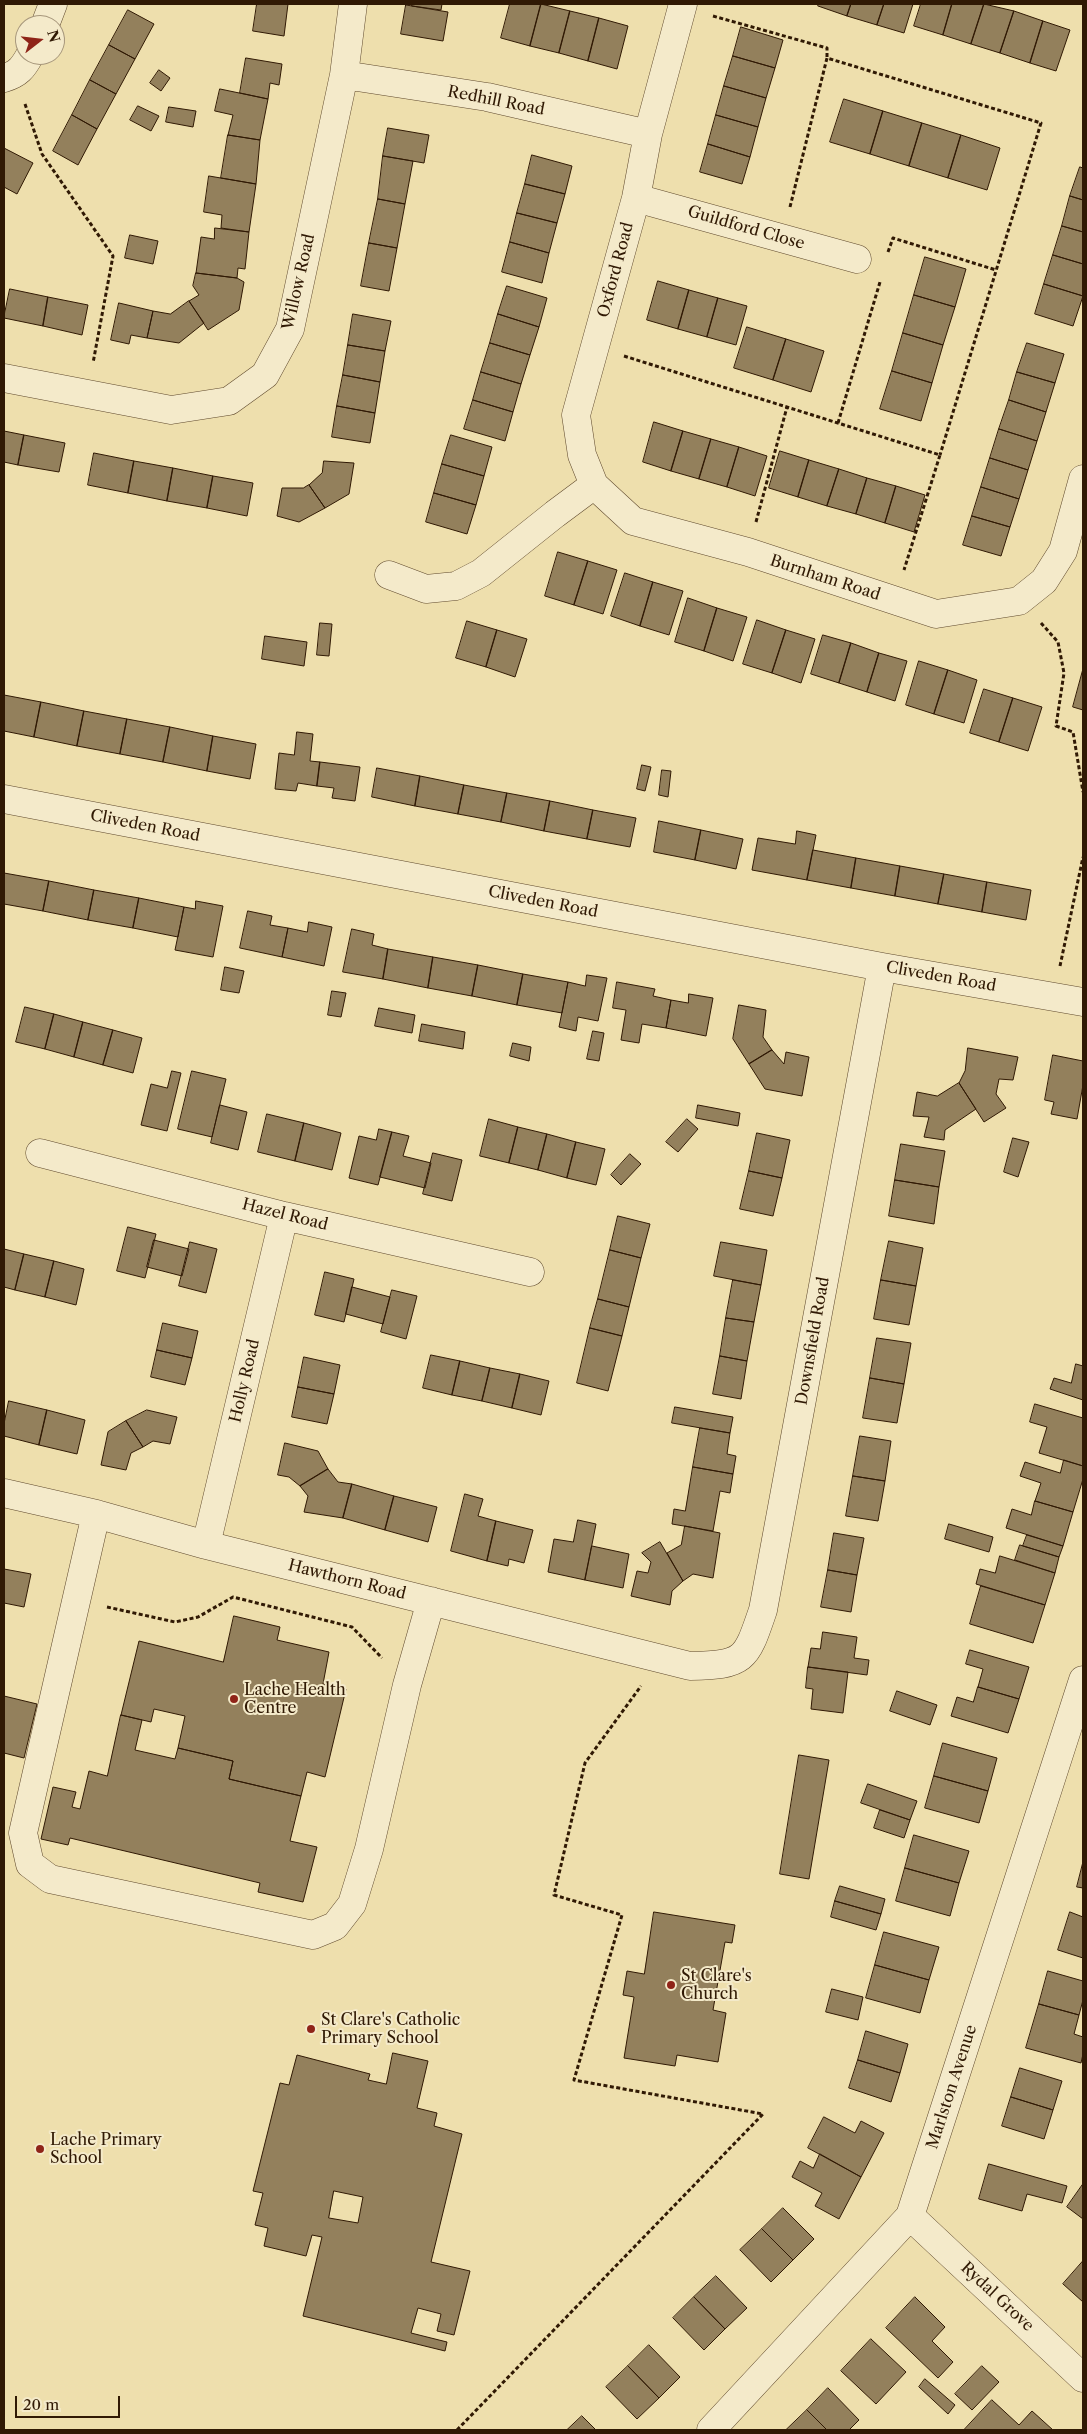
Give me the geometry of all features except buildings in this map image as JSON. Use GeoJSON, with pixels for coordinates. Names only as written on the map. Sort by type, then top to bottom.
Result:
{"type":"FeatureCollection","features":[{"type":"Feature","properties":{"kind":"street","name":"Willow Road"},"geometry":{"type":"LineString","coordinates":[[4,378],[87,396],[171,410],[229,402],[265,375],[290,329],[344,75],[353,4]]}},
{"type":"Feature","properties":{"kind":"street","name":"Oxford Road"},"geometry":{"type":"LineString","coordinates":[[633,520],[594,485],[582,455],[576,415],[636,198],[648,134],[682,5]]}},
{"type":"Feature","properties":{"kind":"street","name":"Redhill Road"},"geometry":{"type":"LineString","coordinates":[[344,75],[487,97],[648,134]]}},
{"type":"Feature","properties":{"kind":"street","name":"Guildford Close"},"geometry":{"type":"LineString","coordinates":[[636,198],[858,259]]}},
{"type":"Feature","properties":{"kind":"street"},"geometry":{"type":"LineString","coordinates":[[1019,601],[1044,581],[1063,550],[1083,479]]}},
{"type":"Feature","properties":{"kind":"street"},"geometry":{"type":"LineString","coordinates":[[389,575],[426,589],[456,586],[481,574],[594,485]]}},
{"type":"Feature","properties":{"kind":"street","name":"Burnham Road"},"geometry":{"type":"LineString","coordinates":[[633,520],[748,552],[936,614],[1019,601]]}},
{"type":"Feature","properties":{"kind":"street","name":"Cliveden Road"},"geometry":{"type":"LineString","coordinates":[[4,799],[882,967],[1083,1002]]}},
{"type":"Feature","properties":{"kind":"street","name":"Downsfield Road"},"geometry":{"type":"LineString","coordinates":[[690,1666],[722,1666],[740,1658],[751,1647],[764,1610],[882,967]]}},
{"type":"Feature","properties":{"kind":"street","name":"Hazel Road"},"geometry":{"type":"LineString","coordinates":[[40,1153],[284,1216],[530,1272]]}},
{"type":"Feature","properties":{"kind":"street","name":"Holly Road"},"geometry":{"type":"LineString","coordinates":[[206,1545],[284,1216]]}},
{"type":"Feature","properties":{"kind":"street","name":"Hawthorn Road"},"geometry":{"type":"LineString","coordinates":[[4,1493],[96,1514],[206,1545],[690,1666]]}},
{"type":"Feature","properties":{"kind":"street"},"geometry":{"type":"LineString","coordinates":[[96,1514],[78,1601],[23,1833],[30,1864],[50,1879],[313,1935],[335,1926],[352,1904],[369,1848],[407,1685],[431,1601]]}},
{"type":"Feature","properties":{"kind":"street","name":"Marlston Avenue"},"geometry":{"type":"LineString","coordinates":[[710,2430],[910,2216],[1083,1680]]}},
{"type":"Feature","properties":{"kind":"street","name":"Rydal Grove"},"geometry":{"type":"LineString","coordinates":[[910,2216],[1083,2378]]}},
{"type":"Feature","properties":{"kind":"path"},"geometry":{"type":"LineString","coordinates":[[682,5],[827,48],[782,238]]}},
{"type":"Feature","properties":{"kind":"path"},"geometry":{"type":"LineString","coordinates":[[826,58],[1041,123],[894,600]]}},
{"type":"Feature","properties":{"kind":"path"},"geometry":{"type":"LineString","coordinates":[[16,69],[42,154],[113,256],[87,396]]}},
{"type":"Feature","properties":{"kind":"path"},"geometry":{"type":"LineString","coordinates":[[886,261],[893,238],[997,270]]}},
{"type":"Feature","properties":{"kind":"path"},"geometry":{"type":"LineString","coordinates":[[838,423],[881,278]]}},
{"type":"Feature","properties":{"kind":"path"},"geometry":{"type":"LineString","coordinates":[[595,347],[940,455]]}},
{"type":"Feature","properties":{"kind":"path"},"geometry":{"type":"LineString","coordinates":[[748,552],[787,407]]}},
{"type":"Feature","properties":{"kind":"path"},"geometry":{"type":"LineString","coordinates":[[1019,601],[1058,642],[1064,673],[1056,726],[1073,732],[1083,792]]}},
{"type":"Feature","properties":{"kind":"path"},"geometry":{"type":"LineString","coordinates":[[1054,996],[1083,857]]}},
{"type":"Feature","properties":{"kind":"path"},"geometry":{"type":"LineString","coordinates":[[78,1601],[175,1622],[198,1617],[233,1597],[352,1627],[407,1685]]}},
{"type":"Feature","properties":{"kind":"path"},"geometry":{"type":"LineString","coordinates":[[457,2430],[763,2114],[574,2080],[622,1916],[554,1896],[585,1763],[661,1658]]}},
{"type":"Feature","properties":{"kind":"place","name":"Lache Health Centre"},"geometry":{"type":"Point","coordinates":[234,1699]}},
{"type":"Feature","properties":{"kind":"place","name":"St Clare's Church"},"geometry":{"type":"Point","coordinates":[671,1985]}},
{"type":"Feature","properties":{"kind":"place","name":"St Clare's Catholic Primary School"},"geometry":{"type":"Point","coordinates":[311,2029]}},
{"type":"Feature","properties":{"kind":"place","name":"Lache Primary School"},"geometry":{"type":"Point","coordinates":[40,2149]}}]}
